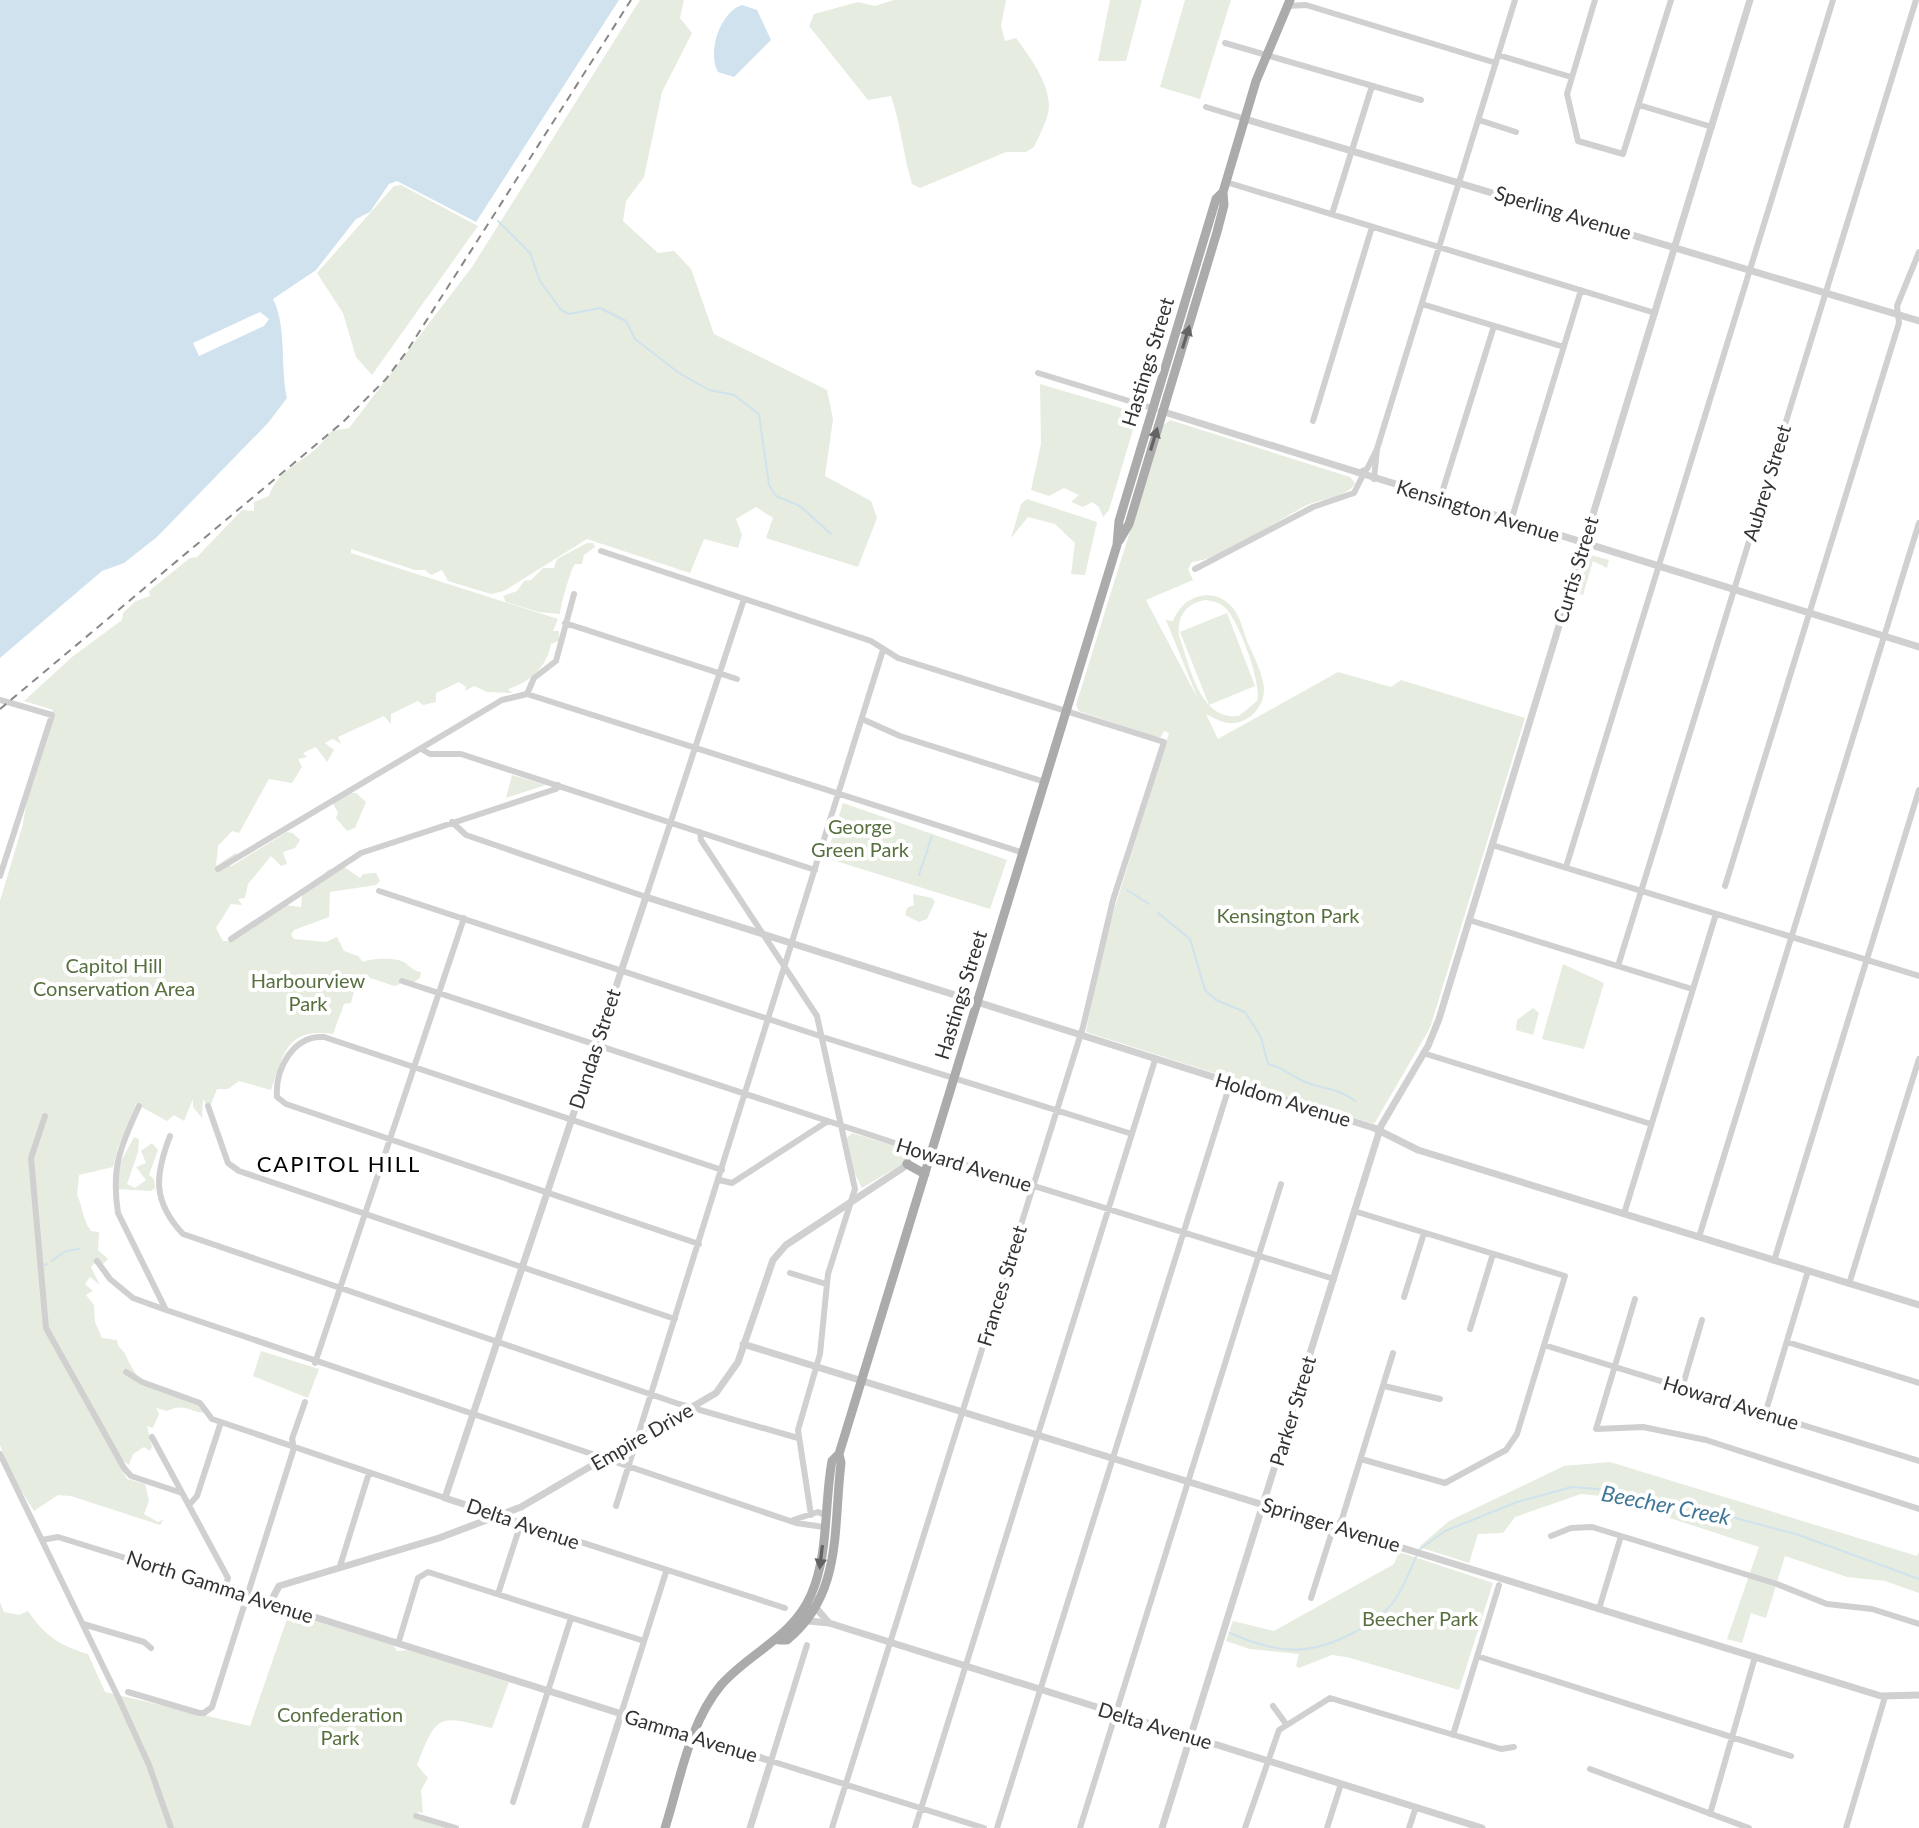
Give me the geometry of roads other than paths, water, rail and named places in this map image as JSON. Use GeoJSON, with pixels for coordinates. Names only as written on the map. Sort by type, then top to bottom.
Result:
{"type":"FeatureCollection","features":[{"type":"Feature","properties":{"kind":"main road","name":"Hastings Street"},"geometry":{"type":"LineString","coordinates":[[1117,545],[1129,524],[1163,412],[1217,232],[1225,187],[1245,119],[1266,55],[1289,2]]}},
{"type":"Feature","properties":{"kind":"main road","name":"Hastings Street"},"geometry":{"type":"LineString","coordinates":[[665,1828],[705,1709],[723,1683],[743,1664],[779,1640],[810,1596],[818,1573],[832,1461],[839,1454],[1024,853],[1117,545],[1119,521],[1152,408],[1216,199],[1225,187]]}},
{"type":"Feature","properties":{"kind":"main road"},"geometry":{"type":"LineString","coordinates":[[907,1164],[925,1174]]}},
{"type":"Feature","properties":{"kind":"main road","name":"Hastings Street"},"geometry":{"type":"LineString","coordinates":[[779,1640],[787,1640],[808,1621],[817,1609],[831,1572],[841,1463],[839,1454]]}},
{"type":"Feature","properties":{"kind":"street"},"geometry":{"type":"LineString","coordinates":[[1195,569],[1313,507],[1354,493],[1360,474],[1367,469],[1377,449],[1515,0]]}},
{"type":"Feature","properties":{"kind":"street"},"geometry":{"type":"LineString","coordinates":[[1595,0],[1567,99],[1578,141],[1623,154],[1671,0]]}},
{"type":"Feature","properties":{"kind":"street","name":"Curtis Street"},"geometry":{"type":"LineString","coordinates":[[1380,1130],[1436,1028],[1750,0]]}},
{"type":"Feature","properties":{"kind":"street"},"geometry":{"type":"LineString","coordinates":[[1566,867],[1833,0]]}},
{"type":"Feature","properties":{"kind":"street","name":"Aubrey Street"},"geometry":{"type":"LineString","coordinates":[[1618,966],[1916,0]]}},
{"type":"Feature","properties":{"kind":"street"},"geometry":{"type":"LineString","coordinates":[[1289,2],[1304,2],[1497,59],[1571,77]]}},
{"type":"Feature","properties":{"kind":"street"},"geometry":{"type":"LineString","coordinates":[[1225,43],[1421,100]]}},
{"type":"Feature","properties":{"kind":"street"},"geometry":{"type":"LineString","coordinates":[[1332,214],[1372,86]]}},
{"type":"Feature","properties":{"kind":"street"},"geometry":{"type":"LineString","coordinates":[[1639,105],[1712,127]]}},
{"type":"Feature","properties":{"kind":"street","name":"Sperling Avenue"},"geometry":{"type":"LineString","coordinates":[[1206,107],[1919,321]]}},
{"type":"Feature","properties":{"kind":"street"},"geometry":{"type":"LineString","coordinates":[[1479,120],[1516,132]]}},
{"type":"Feature","properties":{"kind":"street"},"geometry":{"type":"LineString","coordinates":[[1225,187],[1332,214],[1655,313]]}},
{"type":"Feature","properties":{"kind":"street"},"geometry":{"type":"LineString","coordinates":[[1313,421],[1372,227]]}},
{"type":"Feature","properties":{"kind":"street"},"geometry":{"type":"LineString","coordinates":[[1725,886],[1899,323],[1904,284],[1919,252]]}},
{"type":"Feature","properties":{"kind":"street"},"geometry":{"type":"LineString","coordinates":[[1511,521],[1581,290]]}},
{"type":"Feature","properties":{"kind":"street"},"geometry":{"type":"LineString","coordinates":[[1422,304],[1564,347]]}},
{"type":"Feature","properties":{"kind":"street"},"geometry":{"type":"LineString","coordinates":[[1440,499],[1494,326]]}},
{"type":"Feature","properties":{"kind":"street","name":"Kensington Avenue"},"geometry":{"type":"LineString","coordinates":[[1038,373],[1919,647]]}},
{"type":"Feature","properties":{"kind":"street"},"geometry":{"type":"LineString","coordinates":[[1374,479],[1377,449]]}},
{"type":"Feature","properties":{"kind":"street"},"geometry":{"type":"LineString","coordinates":[[1699,1237],[1919,523]]}},
{"type":"Feature","properties":{"kind":"street"},"geometry":{"type":"LineString","coordinates":[[601,551],[871,641],[883,650],[1067,711]]}},
{"type":"Feature","properties":{"kind":"street"},"geometry":{"type":"LineString","coordinates":[[527,694],[534,678],[556,661],[574,594]]}},
{"type":"Feature","properties":{"kind":"street","name":"Dundas Street"},"geometry":{"type":"LineString","coordinates":[[445,1498],[744,599]]}},
{"type":"Feature","properties":{"kind":"street"},"geometry":{"type":"LineString","coordinates":[[565,623],[737,679]]}},
{"type":"Feature","properties":{"kind":"street"},"geometry":{"type":"LineString","coordinates":[[616,1506],[883,650]]}},
{"type":"Feature","properties":{"kind":"street"},"geometry":{"type":"LineString","coordinates":[[218,869],[423,750],[502,700],[527,694],[1024,853]]}},
{"type":"Feature","properties":{"kind":"street"},"geometry":{"type":"LineString","coordinates":[[0,700],[52,715],[0,876]]}},
{"type":"Feature","properties":{"kind":"street","name":"Frances Street"},"geometry":{"type":"LineString","coordinates":[[832,1828],[1080,1036],[1113,900],[1164,742],[1067,711]]}},
{"type":"Feature","properties":{"kind":"street"},"geometry":{"type":"LineString","coordinates":[[862,719],[900,736],[1045,782]]}},
{"type":"Feature","properties":{"kind":"street"},"geometry":{"type":"LineString","coordinates":[[423,750],[430,754],[461,754],[815,870]]}},
{"type":"Feature","properties":{"kind":"street"},"geometry":{"type":"LineString","coordinates":[[231,939],[361,853],[556,789],[558,785]]}},
{"type":"Feature","properties":{"kind":"street"},"geometry":{"type":"LineString","coordinates":[[1774,1261],[1919,790]]}},
{"type":"Feature","properties":{"kind":"street"},"geometry":{"type":"LineString","coordinates":[[452,822],[466,835],[646,897]]}},
{"type":"Feature","properties":{"kind":"street"},"geometry":{"type":"LineString","coordinates":[[700,832],[703,843],[817,1016],[855,1189],[826,1284],[818,1366],[798,1438],[811,1515]]}},
{"type":"Feature","properties":{"kind":"street"},"geometry":{"type":"LineString","coordinates":[[1492,845],[1919,976]]}},
{"type":"Feature","properties":{"kind":"street"},"geometry":{"type":"LineString","coordinates":[[379,891],[824,1038],[1132,1134]]}},
{"type":"Feature","properties":{"kind":"street","name":"Holdom Avenue"},"geometry":{"type":"LineString","coordinates":[[646,897],[1380,1130],[1418,1150],[1919,1305]]}},
{"type":"Feature","properties":{"kind":"street"},"geometry":{"type":"LineString","coordinates":[[1624,1214],[1716,914]]}},
{"type":"Feature","properties":{"kind":"street"},"geometry":{"type":"LineString","coordinates":[[315,1363],[464,918]]}},
{"type":"Feature","properties":{"kind":"street"},"geometry":{"type":"LineString","coordinates":[[1469,920],[1692,989]]}},
{"type":"Feature","properties":{"kind":"street","name":"Howard Avenue"},"geometry":{"type":"LineString","coordinates":[[402,981],[913,1149],[1334,1279]]}},
{"type":"Feature","properties":{"kind":"street"},"geometry":{"type":"LineString","coordinates":[[699,1244],[286,1104],[277,1097],[291,1051],[302,1041],[321,1037],[722,1170]]}},
{"type":"Feature","properties":{"kind":"street"},"geometry":{"type":"LineString","coordinates":[[1423,1053],[1651,1124]]}},
{"type":"Feature","properties":{"kind":"street"},"geometry":{"type":"LineString","coordinates":[[1849,1284],[1919,1059]]}},
{"type":"Feature","properties":{"kind":"street"},"geometry":{"type":"LineString","coordinates":[[915,1828],[1155,1060]]}},
{"type":"Feature","properties":{"kind":"street"},"geometry":{"type":"LineString","coordinates":[[997,1828],[1230,1084]]}},
{"type":"Feature","properties":{"kind":"street"},"geometry":{"type":"LineString","coordinates":[[139,1106],[114,1168],[115,1196],[118,1213],[166,1310]]}},
{"type":"Feature","properties":{"kind":"street"},"geometry":{"type":"LineString","coordinates":[[208,1106],[228,1163],[239,1171],[675,1319]]}},
{"type":"Feature","properties":{"kind":"street"},"geometry":{"type":"LineString","coordinates":[[45,1116],[31,1158],[46,1328],[131,1476],[182,1493]]}},
{"type":"Feature","properties":{"kind":"street"},"geometry":{"type":"LineString","coordinates":[[719,1180],[732,1183],[828,1121]]}},
{"type":"Feature","properties":{"kind":"street","name":"Parker Street"},"geometry":{"type":"LineString","coordinates":[[1162,1828],[1380,1130]]}},
{"type":"Feature","properties":{"kind":"street"},"geometry":{"type":"LineString","coordinates":[[170,1136],[158,1169],[159,1189],[173,1224],[183,1234],[651,1394],[798,1438]]}},
{"type":"Feature","properties":{"kind":"street"},"geometry":{"type":"LineString","coordinates":[[907,1164],[913,1149]]}},
{"type":"Feature","properties":{"kind":"street","name":"Empire Drive"},"geometry":{"type":"LineString","coordinates":[[270,1603],[279,1586],[439,1538],[500,1516],[716,1393],[728,1378],[743,1344],[773,1260],[786,1245],[907,1164]]}},
{"type":"Feature","properties":{"kind":"street"},"geometry":{"type":"LineString","coordinates":[[1080,1828],[1281,1184]]}},
{"type":"Feature","properties":{"kind":"street"},"geometry":{"type":"LineString","coordinates":[[1354,1211],[1565,1276],[1517,1434],[1506,1450],[1445,1483],[1361,1459]]}},
{"type":"Feature","properties":{"kind":"street"},"geometry":{"type":"LineString","coordinates":[[1404,1297],[1424,1233]]}},
{"type":"Feature","properties":{"kind":"street"},"geometry":{"type":"LineString","coordinates":[[1470,1329],[1493,1254]]}},
{"type":"Feature","properties":{"kind":"street"},"geometry":{"type":"LineString","coordinates":[[97,1261],[110,1279],[133,1298],[627,1469],[824,1527]]}},
{"type":"Feature","properties":{"kind":"street"},"geometry":{"type":"LineString","coordinates":[[1765,1414],[1808,1271]]}},
{"type":"Feature","properties":{"kind":"street"},"geometry":{"type":"LineString","coordinates":[[790,1273],[826,1284]]}},
{"type":"Feature","properties":{"kind":"street"},"geometry":{"type":"LineString","coordinates":[[1635,1299],[1596,1429],[1643,1427],[1706,1440],[1919,1509]]}},
{"type":"Feature","properties":{"kind":"street"},"geometry":{"type":"LineString","coordinates":[[1682,1388],[1702,1320]]}},
{"type":"Feature","properties":{"kind":"street"},"geometry":{"type":"LineString","coordinates":[[1787,1342],[1919,1383]]}},
{"type":"Feature","properties":{"kind":"street","name":"Springer Avenue"},"geometry":{"type":"LineString","coordinates":[[743,1344],[862,1378],[1885,1697],[1919,1695]]}},
{"type":"Feature","properties":{"kind":"street","name":"Howard Avenue"},"geometry":{"type":"LineString","coordinates":[[1544,1345],[1919,1461]]}},
{"type":"Feature","properties":{"kind":"street"},"geometry":{"type":"LineString","coordinates":[[1311,1598],[1331,1535],[1337,1527],[1361,1459],[1393,1353]]}},
{"type":"Feature","properties":{"kind":"street"},"geometry":{"type":"LineString","coordinates":[[126,1372],[142,1382],[200,1403],[212,1419],[445,1498]]}},
{"type":"Feature","properties":{"kind":"street"},"geometry":{"type":"LineString","coordinates":[[1384,1386],[1440,1399]]}},
{"type":"Feature","properties":{"kind":"street"},"geometry":{"type":"LineString","coordinates":[[128,1692],[199,1713],[208,1711],[248,1595],[294,1448],[292,1439],[305,1402]]}},
{"type":"Feature","properties":{"kind":"street"},"geometry":{"type":"LineString","coordinates":[[189,1505],[197,1496],[221,1422]]}},
{"type":"Feature","properties":{"kind":"street"},"geometry":{"type":"LineString","coordinates":[[152,1437],[228,1578],[225,1588]]}},
{"type":"Feature","properties":{"kind":"street"},"geometry":{"type":"LineString","coordinates":[[580,1453],[585,1460],[583,1471]]}},
{"type":"Feature","properties":{"kind":"street"},"geometry":{"type":"LineString","coordinates":[[0,1454],[149,1765],[171,1828]]}},
{"type":"Feature","properties":{"kind":"street"},"geometry":{"type":"LineString","coordinates":[[340,1566],[369,1473]]}},
{"type":"Feature","properties":{"kind":"street","name":"Delta Avenue"},"geometry":{"type":"LineString","coordinates":[[445,1498],[785,1608]]}},
{"type":"Feature","properties":{"kind":"street"},"geometry":{"type":"LineString","coordinates":[[793,1520],[825,1515],[835,1522]]}},
{"type":"Feature","properties":{"kind":"street"},"geometry":{"type":"LineString","coordinates":[[498,1594],[521,1523]]}},
{"type":"Feature","properties":{"kind":"street"},"geometry":{"type":"LineString","coordinates":[[1551,1536],[1571,1528],[1592,1527],[1777,1584],[1827,1604],[1872,1609],[1919,1624]]}},
{"type":"Feature","properties":{"kind":"street"},"geometry":{"type":"LineString","coordinates":[[1599,1609],[1621,1536]]}},
{"type":"Feature","properties":{"kind":"street","name":"North Gamma Avenue"},"geometry":{"type":"LineString","coordinates":[[42,1540],[58,1537],[398,1644]]}},
{"type":"Feature","properties":{"kind":"street"},"geometry":{"type":"LineString","coordinates":[[398,1644],[418,1578],[428,1572],[644,1641]]}},
{"type":"Feature","properties":{"kind":"street"},"geometry":{"type":"LineString","coordinates":[[585,1828],[666,1572]]}},
{"type":"Feature","properties":{"kind":"street"},"geometry":{"type":"LineString","coordinates":[[1453,1735],[1499,1585]]}},
{"type":"Feature","properties":{"kind":"street"},"geometry":{"type":"LineString","coordinates":[[817,1609],[829,1623]]}},
{"type":"Feature","properties":{"kind":"street"},"geometry":{"type":"LineString","coordinates":[[513,1802],[571,1618]]}},
{"type":"Feature","properties":{"kind":"street","name":"Delta Avenue"},"geometry":{"type":"LineString","coordinates":[[808,1621],[829,1623],[1482,1828]]}},
{"type":"Feature","properties":{"kind":"street"},"geometry":{"type":"LineString","coordinates":[[83,1624],[144,1642],[151,1648]]}},
{"type":"Feature","properties":{"kind":"street","name":"Gamma Avenue"},"geometry":{"type":"LineString","coordinates":[[398,1644],[984,1828]]}},
{"type":"Feature","properties":{"kind":"street"},"geometry":{"type":"LineString","coordinates":[[750,1828],[807,1645]]}},
{"type":"Feature","properties":{"kind":"street"},"geometry":{"type":"LineString","coordinates":[[1477,1656],[1791,1756]]}},
{"type":"Feature","properties":{"kind":"street"},"geometry":{"type":"LineString","coordinates":[[1710,1814],[1730,1735],[1755,1657]]}},
{"type":"Feature","properties":{"kind":"street"},"geometry":{"type":"LineString","coordinates":[[1846,1828],[1885,1697]]}},
{"type":"Feature","properties":{"kind":"street"},"geometry":{"type":"LineString","coordinates":[[1245,1828],[1279,1730],[1332,1698],[1501,1749],[1514,1747]]}},
{"type":"Feature","properties":{"kind":"street"},"geometry":{"type":"LineString","coordinates":[[1273,1706],[1286,1724]]}},
{"type":"Feature","properties":{"kind":"street"},"geometry":{"type":"LineString","coordinates":[[1590,1769],[1749,1828]]}},
{"type":"Feature","properties":{"kind":"street"},"geometry":{"type":"LineString","coordinates":[[1327,1828],[1341,1784]]}},
{"type":"Feature","properties":{"kind":"street"},"geometry":{"type":"LineString","coordinates":[[1409,1828],[1416,1807]]}},
{"type":"Feature","properties":{"kind":"street"},"geometry":{"type":"LineString","coordinates":[[416,1816],[456,1828]]}},
{"type":"Feature","properties":{"kind":"water"},"geometry":{"type":"Polygon","coordinates":[[[0,0],[619,0],[476,222],[397,181],[389,184],[370,212],[356,219],[316,270],[273,299],[282,334],[287,398],[268,423],[157,537],[124,563],[102,571],[0,658],[0,0]]]}},
{"type":"Feature","properties":{"kind":"water"},"geometry":{"type":"Polygon","coordinates":[[[742,5],[757,10],[771,40],[734,77],[718,72],[715,44],[727,16],[742,5]]]}},
{"type":"Feature","properties":{"kind":"waterway"},"geometry":{"type":"LineString","coordinates":[[498,221],[530,253],[540,281],[561,310],[569,314],[600,308],[626,321],[635,339],[679,373],[709,390],[734,395],[759,414],[769,485],[776,496],[800,506],[831,534]]}},
{"type":"Feature","properties":{"kind":"waterway"},"geometry":{"type":"LineString","coordinates":[[919,875],[932,836]]}},
{"type":"Feature","properties":{"kind":"waterway"},"geometry":{"type":"LineString","coordinates":[[1127,890],[1149,904]]}},
{"type":"Feature","properties":{"kind":"waterway"},"geometry":{"type":"LineString","coordinates":[[1158,913],[1190,939],[1205,990],[1216,1000],[1245,1012],[1261,1037],[1268,1064],[1355,1101]]}},
{"type":"Feature","properties":{"kind":"waterway"},"geometry":{"type":"LineString","coordinates":[[51,1261],[66,1251],[79,1249]]}},
{"type":"Feature","properties":{"kind":"waterway","name":"Beecher Creek"},"geometry":{"type":"LineString","coordinates":[[1420,1549],[1445,1531],[1517,1502],[1572,1487],[1683,1504],[1799,1535],[1919,1579]]}},
{"type":"Feature","properties":{"kind":"waterway","name":"Beecher Creek"},"geometry":{"type":"LineString","coordinates":[[1230,1633],[1263,1645],[1293,1650],[1338,1640],[1371,1622],[1390,1606],[1401,1591],[1416,1557]]}},
{"type":"Feature","properties":{"kind":"railway"},"geometry":{"type":"LineString","coordinates":[[0,709],[343,422],[386,379],[407,351],[631,0]]}},
{"type":"Feature","properties":{"kind":"district","name":"CAPITOL HILL"},"geometry":{"type":"Point","coordinates":[339,1164]}},
{"type":"Feature","properties":{"kind":"park label","name":"George Green Park"},"geometry":{"type":"Point","coordinates":[860,838]}},
{"type":"Feature","properties":{"kind":"park label","name":"Kensington Park"},"geometry":{"type":"Point","coordinates":[1288,916]}},
{"type":"Feature","properties":{"kind":"park label","name":"Capitol Hill Conservation Area"},"geometry":{"type":"Point","coordinates":[114,978]}},
{"type":"Feature","properties":{"kind":"park label","name":"Harbourview Park"},"geometry":{"type":"Point","coordinates":[308,992]}},
{"type":"Feature","properties":{"kind":"park label","name":"Beecher Park"},"geometry":{"type":"Point","coordinates":[1420,1619]}},
{"type":"Feature","properties":{"kind":"park label","name":"Confederation Park"},"geometry":{"type":"Point","coordinates":[340,1726]}}]}
